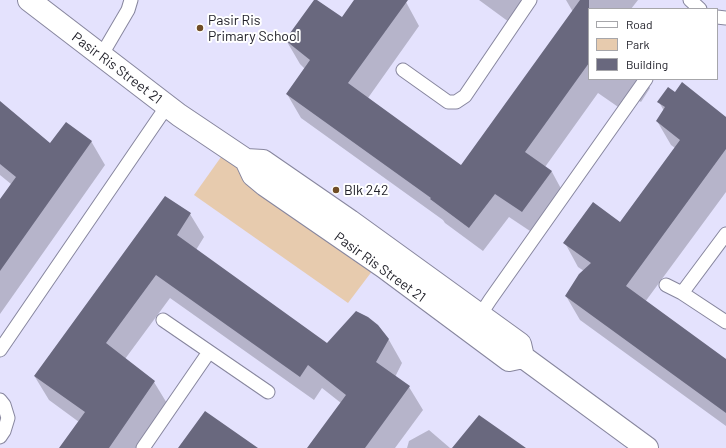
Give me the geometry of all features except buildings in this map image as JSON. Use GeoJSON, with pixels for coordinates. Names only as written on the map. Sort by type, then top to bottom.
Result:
{"type":"FeatureCollection","features":[{"type":"Feature","properties":{"kind":"street","name":"Pasir Ris Street 21"},"geometry":{"type":"LineString","coordinates":[[32,1],[167,106],[246,160],[253,175],[384,267],[475,324],[520,344],[523,357],[647,448]]}},
{"type":"Feature","properties":{"kind":"lane"},"geometry":{"type":"LineString","coordinates":[[101,56],[128,10],[131,0]]}},
{"type":"Feature","properties":{"kind":"lane"},"geometry":{"type":"LineString","coordinates":[[403,70],[448,102],[456,102],[465,96],[530,0]]}},
{"type":"Feature","properties":{"kind":"lane"},"geometry":{"type":"LineString","coordinates":[[475,324],[645,80]]}},
{"type":"Feature","properties":{"kind":"lane"},"geometry":{"type":"LineString","coordinates":[[0,350],[167,106]]}},
{"type":"Feature","properties":{"kind":"lane"},"geometry":{"type":"LineString","coordinates":[[682,294],[726,234]]}},
{"type":"Feature","properties":{"kind":"lane"},"geometry":{"type":"LineString","coordinates":[[666,285],[726,322]]}},
{"type":"Feature","properties":{"kind":"lane"},"geometry":{"type":"LineString","coordinates":[[163,320],[268,392]]}},
{"type":"Feature","properties":{"kind":"lane"},"geometry":{"type":"LineString","coordinates":[[143,448],[209,352]]}},
{"type":"Feature","properties":{"kind":"lane"},"geometry":{"type":"LineString","coordinates":[[0,400],[4,405],[8,418],[4,431],[0,437]]}},
{"type":"Feature","properties":{"kind":"green space"},"geometry":{"type":"Polygon","coordinates":[[[226,150],[382,258],[348,303],[194,195],[226,150]]]}},
{"type":"Feature","properties":{"kind":"place","name":"Pasir Ris Primary School"},"geometry":{"type":"Point","coordinates":[200,28]}},
{"type":"Feature","properties":{"kind":"place","name":"Blk 242"},"geometry":{"type":"Point","coordinates":[336,190]}}]}
